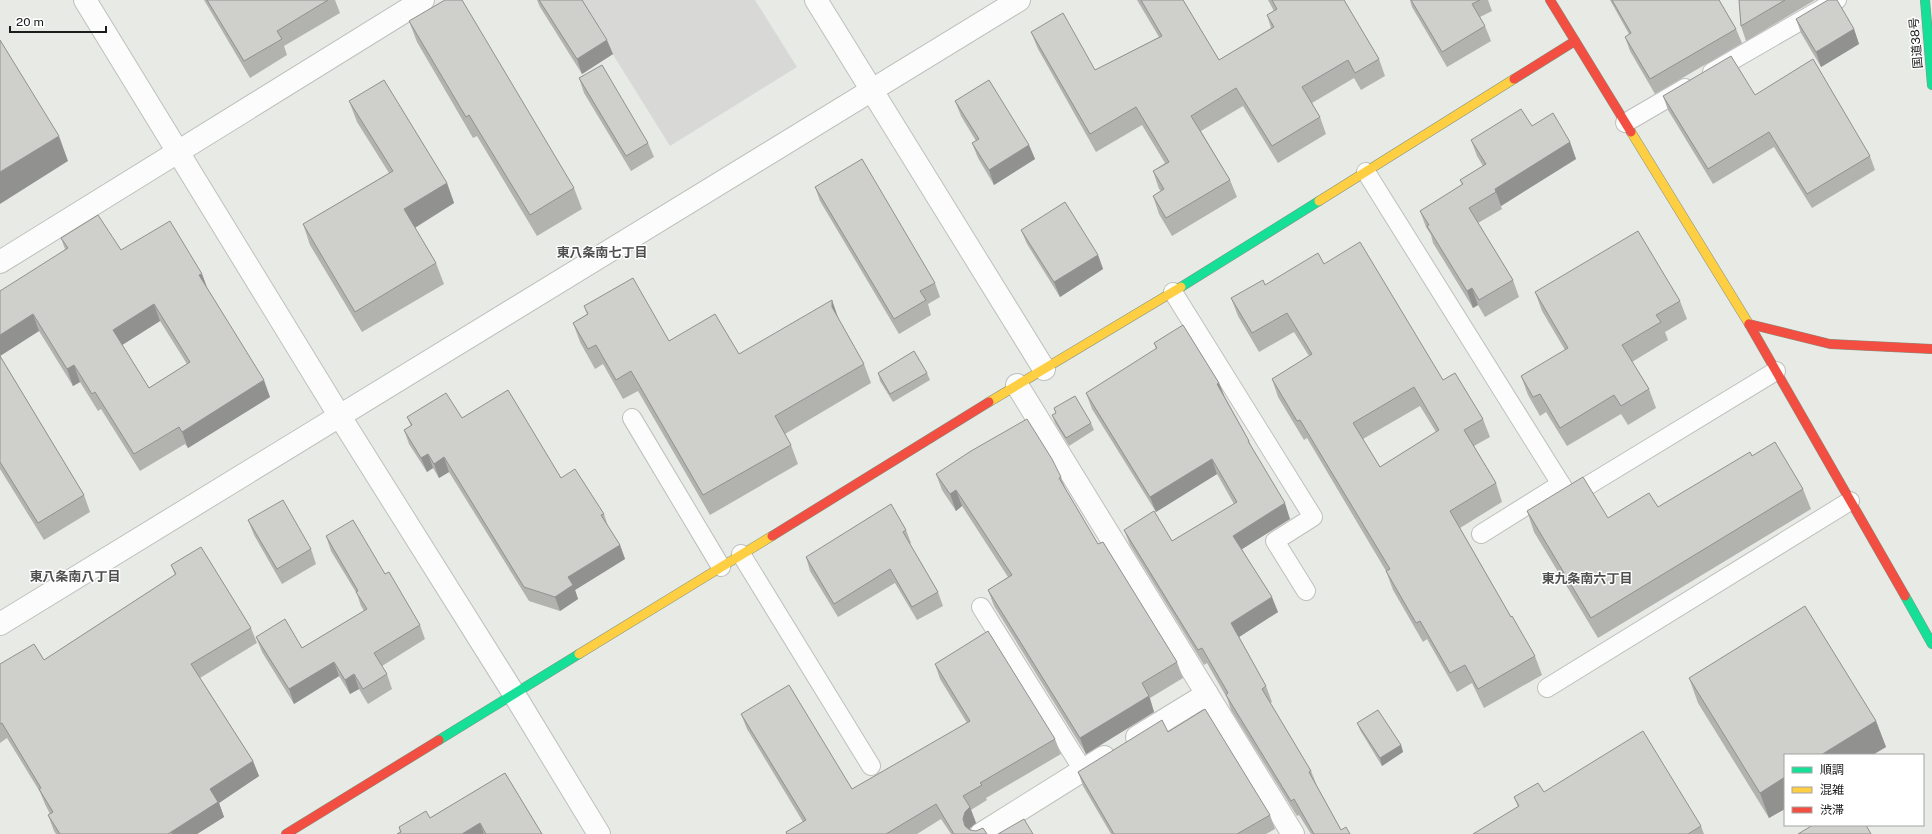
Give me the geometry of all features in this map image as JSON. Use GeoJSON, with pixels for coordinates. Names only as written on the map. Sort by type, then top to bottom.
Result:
{"type":"FeatureCollection","features":[{"type":"Feature","properties":{"kind":"main road"},"geometry":{"type":"LineString","coordinates":[[1550,0],[1749,324],[1932,644]]}},
{"type":"Feature","properties":{"kind":"main road","name":"国道38号"},"geometry":{"type":"LineString","coordinates":[[1925,0],[1932,84]]}},
{"type":"Feature","properties":{"kind":"main road"},"geometry":{"type":"LineString","coordinates":[[286,834],[1044,369],[1174,292],[1575,41]]}},
{"type":"Feature","properties":{"kind":"main road"},"geometry":{"type":"LineString","coordinates":[[1749,324],[1830,344],[1932,348]]}},
{"type":"Feature","properties":{"kind":"street"},"geometry":{"type":"LineString","coordinates":[[85,0],[339,415],[514,694],[599,834]]}},
{"type":"Feature","properties":{"kind":"street"},"geometry":{"type":"LineString","coordinates":[[0,262],[423,0]]}},
{"type":"Feature","properties":{"kind":"street"},"geometry":{"type":"LineString","coordinates":[[816,0],[870,90],[1044,369]]}},
{"type":"Feature","properties":{"kind":"street"},"geometry":{"type":"LineString","coordinates":[[0,624],[339,415],[1019,0]]}},
{"type":"Feature","properties":{"kind":"street"},"geometry":{"type":"LineString","coordinates":[[1018,385],[1293,834]]}},
{"type":"Feature","properties":{"kind":"street"},"geometry":{"type":"LineString","coordinates":[[980,834],[1207,694]]}},
{"type":"Feature","properties":{"kind":"lane"},"geometry":{"type":"LineString","coordinates":[[1625,123],[1837,0]]}},
{"type":"Feature","properties":{"kind":"lane"},"geometry":{"type":"LineString","coordinates":[[1366,172],[1569,497],[1776,371]]}},
{"type":"Feature","properties":{"kind":"lane"},"geometry":{"type":"LineString","coordinates":[[1174,292],[1313,517],[1275,541],[1306,591]]}},
{"type":"Feature","properties":{"kind":"lane"},"geometry":{"type":"LineString","coordinates":[[632,418],[722,567]]}},
{"type":"Feature","properties":{"kind":"lane"},"geometry":{"type":"LineString","coordinates":[[1481,534],[1561,484]]}},
{"type":"Feature","properties":{"kind":"lane"},"geometry":{"type":"LineString","coordinates":[[1547,688],[1850,501]]}},
{"type":"Feature","properties":{"kind":"lane"},"geometry":{"type":"LineString","coordinates":[[741,554],[872,766]]}},
{"type":"Feature","properties":{"kind":"lane"},"geometry":{"type":"LineString","coordinates":[[981,607],[1083,770]]}},
{"type":"Feature","properties":{"kind":"shaded area"},"geometry":{"type":"Polygon","coordinates":[[[579,0],[755,0],[797,67],[670,146],[579,0]]]}},
{"type":"Feature","properties":{"kind":"building"},"geometry":{"type":"Polygon","coordinates":[[[207,0],[328,0],[277,31],[282,39],[244,61],[207,0]]]}},
{"type":"Feature","properties":{"kind":"building"},"geometry":{"type":"Polygon","coordinates":[[[445,0],[462,0],[574,188],[530,215],[469,115],[466,117],[409,21],[445,0]]]}},
{"type":"Feature","properties":{"kind":"building"},"geometry":{"type":"Polygon","coordinates":[[[539,0],[582,0],[607,40],[577,59],[539,0]]]}},
{"type":"Feature","properties":{"kind":"building"},"geometry":{"type":"Polygon","coordinates":[[[1141,0],[1183,0],[1219,60],[1274,27],[1267,15],[1277,9],[1272,0],[1344,0],[1379,59],[1355,73],[1348,60],[1302,87],[1320,117],[1272,146],[1236,88],[1191,116],[1230,180],[1166,218],[1153,196],[1164,189],[1153,171],[1169,162],[1136,107],[1090,134],[1031,32],[1063,13],[1095,70],[1162,36],[1141,0]]]}},
{"type":"Feature","properties":{"kind":"building"},"geometry":{"type":"Polygon","coordinates":[[[1411,0],[1480,0],[1472,4],[1485,26],[1442,52],[1411,0]]]}},
{"type":"Feature","properties":{"kind":"building"},"geometry":{"type":"Polygon","coordinates":[[[1612,0],[1719,0],[1736,29],[1650,79],[1625,37],[1631,33],[1612,0]]]}},
{"type":"Feature","properties":{"kind":"building"},"geometry":{"type":"Polygon","coordinates":[[[1739,0],[1785,0],[1741,26],[1739,0]]]}},
{"type":"Feature","properties":{"kind":"building"},"geometry":{"type":"Polygon","coordinates":[[[1828,0],[1837,0],[1854,29],[1816,52],[1796,19],[1828,0]]]}},
{"type":"Feature","properties":{"kind":"building"},"geometry":{"type":"Polygon","coordinates":[[[0,40],[59,136],[0,172],[0,40]]]}},
{"type":"Feature","properties":{"kind":"building"},"geometry":{"type":"Polygon","coordinates":[[[1731,56],[1755,95],[1813,59],[1870,156],[1807,194],[1769,132],[1708,169],[1663,96],[1731,56]]]}},
{"type":"Feature","properties":{"kind":"building"},"geometry":{"type":"Polygon","coordinates":[[[602,65],[648,143],[626,156],[579,78],[602,65]]]}},
{"type":"Feature","properties":{"kind":"building"},"geometry":{"type":"Polygon","coordinates":[[[384,80],[447,183],[404,209],[436,263],[355,312],[303,224],[393,171],[349,101],[384,80]]]}},
{"type":"Feature","properties":{"kind":"building"},"geometry":{"type":"Polygon","coordinates":[[[989,80],[1029,145],[989,170],[972,143],[979,139],[955,101],[989,80]]]}},
{"type":"Feature","properties":{"kind":"building"},"geometry":{"type":"Polygon","coordinates":[[[1521,109],[1532,126],[1553,113],[1570,142],[1495,189],[1496,192],[1469,208],[1513,280],[1479,300],[1472,288],[1467,291],[1427,226],[1429,225],[1420,211],[1463,184],[1460,180],[1486,164],[1471,140],[1521,109]]]}},
{"type":"Feature","properties":{"kind":"building"},"geometry":{"type":"Polygon","coordinates":[[[862,159],[935,283],[920,291],[926,300],[894,319],[815,187],[862,159]]]}},
{"type":"Feature","properties":{"kind":"building"},"geometry":{"type":"Polygon","coordinates":[[[1065,202],[1098,255],[1054,282],[1021,230],[1065,202]]]}},
{"type":"Feature","properties":{"kind":"building"},"geometry":{"type":"Polygon","coordinates":[[[98,215],[121,250],[170,221],[202,274],[199,275],[264,380],[182,432],[179,427],[134,454],[95,392],[92,394],[74,365],[67,369],[33,314],[0,335],[0,291],[68,248],[61,238],[98,215]],[[154,304],[113,330],[149,388],[190,362],[154,304]]]}},
{"type":"Feature","properties":{"kind":"building"},"geometry":{"type":"Polygon","coordinates":[[[1638,231],[1680,301],[1656,315],[1661,322],[1622,345],[1649,389],[1621,406],[1614,395],[1560,428],[1540,394],[1533,397],[1521,376],[1568,348],[1535,292],[1638,231]]]}},
{"type":"Feature","properties":{"kind":"building"},"geometry":{"type":"Polygon","coordinates":[[[1360,242],[1443,380],[1455,373],[1483,419],[1464,430],[1496,483],[1450,511],[1535,656],[1478,689],[1465,665],[1450,673],[1420,621],[1416,623],[1386,571],[1390,569],[1300,420],[1297,421],[1272,379],[1312,354],[1287,313],[1252,333],[1231,298],[1263,280],[1265,285],[1318,253],[1324,264],[1360,242]],[[1414,387],[1353,423],[1380,467],[1439,430],[1414,387]]]}},
{"type":"Feature","properties":{"kind":"building"},"geometry":{"type":"Polygon","coordinates":[[[633,278],[669,341],[715,314],[739,354],[832,300],[832,307],[864,364],[775,416],[791,445],[703,495],[631,371],[616,380],[596,345],[588,349],[573,323],[588,314],[584,306],[633,278]]]}},
{"type":"Feature","properties":{"kind":"building"},"geometry":{"type":"Polygon","coordinates":[[[1183,325],[1219,383],[1217,384],[1248,441],[1285,503],[1233,536],[1272,597],[1231,623],[1266,686],[1262,689],[1311,771],[1309,772],[1341,830],[1346,827],[1350,834],[1314,834],[1294,799],[1291,801],[1226,695],[1228,693],[1202,648],[1198,650],[1124,530],[1154,511],[1172,541],[1237,502],[1212,459],[1150,497],[1086,393],[1157,348],[1154,343],[1183,325]]]}},
{"type":"Feature","properties":{"kind":"building"},"geometry":{"type":"Polygon","coordinates":[[[914,351],[927,373],[890,394],[878,373],[914,351]]]}},
{"type":"Feature","properties":{"kind":"building"},"geometry":{"type":"Polygon","coordinates":[[[0,356],[84,495],[38,523],[0,462],[0,356]]]}},
{"type":"Feature","properties":{"kind":"building"},"geometry":{"type":"Polygon","coordinates":[[[508,390],[561,478],[575,469],[604,514],[601,515],[620,545],[568,577],[573,585],[555,597],[524,587],[444,457],[434,464],[428,454],[421,458],[404,430],[412,425],[407,417],[446,393],[462,418],[508,390]]]}},
{"type":"Feature","properties":{"kind":"building"},"geometry":{"type":"Polygon","coordinates":[[[1075,396],[1091,423],[1066,438],[1052,415],[1056,413],[1054,408],[1075,396]]]}},
{"type":"Feature","properties":{"kind":"building"},"geometry":{"type":"Polygon","coordinates":[[[1027,419],[1052,459],[1061,477],[1059,478],[1098,544],[1103,542],[1177,662],[1142,683],[1149,696],[1080,738],[988,590],[1012,575],[956,490],[950,494],[936,474],[971,451],[1027,419]]]}},
{"type":"Feature","properties":{"kind":"building"},"geometry":{"type":"Polygon","coordinates":[[[1775,442],[1803,489],[1591,618],[1527,511],[1583,477],[1608,518],[1649,493],[1658,507],[1750,452],[1752,456],[1775,442]]]}},
{"type":"Feature","properties":{"kind":"building"},"geometry":{"type":"Polygon","coordinates":[[[283,500],[311,549],[277,569],[248,520],[283,500]]]}},
{"type":"Feature","properties":{"kind":"building"},"geometry":{"type":"Polygon","coordinates":[[[891,504],[906,530],[903,532],[938,592],[912,607],[890,569],[834,604],[806,557],[891,504]]]}},
{"type":"Feature","properties":{"kind":"building"},"geometry":{"type":"Polygon","coordinates":[[[353,520],[385,574],[389,572],[420,625],[374,653],[387,674],[363,689],[354,674],[345,680],[334,662],[289,689],[256,637],[285,619],[302,648],[367,609],[356,592],[358,591],[326,536],[353,520]]]}},
{"type":"Feature","properties":{"kind":"building"},"geometry":{"type":"Polygon","coordinates":[[[201,547],[251,628],[191,664],[253,761],[210,789],[218,802],[168,834],[60,834],[48,815],[53,812],[39,789],[41,788],[2,723],[0,724],[0,664],[34,644],[44,660],[176,574],[171,565],[201,547]]]}},
{"type":"Feature","properties":{"kind":"building"},"geometry":{"type":"Polygon","coordinates":[[[1805,606],[1876,721],[1823,754],[1784,754],[1784,778],[1760,793],[1689,678],[1805,606]]]}},
{"type":"Feature","properties":{"kind":"building"},"geometry":{"type":"Polygon","coordinates":[[[988,631],[1055,739],[980,783],[982,785],[963,796],[970,807],[965,812],[963,819],[965,826],[970,830],[976,831],[983,828],[987,834],[954,834],[936,804],[886,834],[787,834],[786,832],[806,820],[741,714],[789,685],[852,789],[970,721],[935,664],[988,631]]]}},
{"type":"Feature","properties":{"kind":"building"},"geometry":{"type":"Polygon","coordinates":[[[1205,709],[1270,815],[1237,834],[1114,834],[1078,772],[1162,720],[1168,732],[1205,709]]]}},
{"type":"Feature","properties":{"kind":"building"},"geometry":{"type":"Polygon","coordinates":[[[1378,710],[1401,745],[1380,758],[1357,723],[1378,710]]]}},
{"type":"Feature","properties":{"kind":"building"},"geometry":{"type":"Polygon","coordinates":[[[1643,731],[1701,826],[1688,834],[1473,834],[1519,806],[1514,797],[1538,783],[1544,792],[1643,731]]]}},
{"type":"Feature","properties":{"kind":"building"},"geometry":{"type":"Polygon","coordinates":[[[505,773],[542,834],[486,834],[480,823],[462,834],[397,834],[401,832],[399,827],[426,811],[430,818],[505,773]]]}},
{"type":"Feature","properties":{"kind":"building"},"geometry":{"type":"Polygon","coordinates":[[[1024,819],[1033,834],[998,834],[1024,819]]]}},
{"type":"Feature","properties":{"kind":"building"},"geometry":{"type":"Polygon","coordinates":[[[1811,826],[1867,826],[1871,834],[1798,834],[1811,826]]]}},
{"type":"Feature","properties":{"kind":"traffic: fast"},"geometry":{"type":"LineString","coordinates":[[1925,0],[1932,85]]}},
{"type":"Feature","properties":{"kind":"traffic: fast"},"geometry":{"type":"LineString","coordinates":[[1181,287],[1319,201]]}},
{"type":"Feature","properties":{"kind":"traffic: fast"},"geometry":{"type":"LineString","coordinates":[[1905,596],[1932,644]]}},
{"type":"Feature","properties":{"kind":"traffic: fast"},"geometry":{"type":"LineString","coordinates":[[439,740],[579,654]]}},
{"type":"Feature","properties":{"kind":"traffic: slow"},"geometry":{"type":"LineString","coordinates":[[1319,201],[1514,79]]}},
{"type":"Feature","properties":{"kind":"traffic: slow"},"geometry":{"type":"LineString","coordinates":[[1631,132],[1749,324]]}},
{"type":"Feature","properties":{"kind":"traffic: slow"},"geometry":{"type":"LineString","coordinates":[[989,402],[1181,287]]}},
{"type":"Feature","properties":{"kind":"traffic: slow"},"geometry":{"type":"LineString","coordinates":[[579,654],[772,536]]}},
{"type":"Feature","properties":{"kind":"traffic: jam"},"geometry":{"type":"LineString","coordinates":[[1550,0],[1631,132]]}},
{"type":"Feature","properties":{"kind":"traffic: jam"},"geometry":{"type":"LineString","coordinates":[[1514,79],[1575,41]]}},
{"type":"Feature","properties":{"kind":"traffic: jam"},"geometry":{"type":"LineString","coordinates":[[1749,324],[1905,596]]}},
{"type":"Feature","properties":{"kind":"traffic: jam"},"geometry":{"type":"LineString","coordinates":[[1749,324],[1830,344],[1932,349]]}},
{"type":"Feature","properties":{"kind":"traffic: jam"},"geometry":{"type":"LineString","coordinates":[[772,536],[989,402]]}},
{"type":"Feature","properties":{"kind":"traffic: jam"},"geometry":{"type":"LineString","coordinates":[[286,834],[439,740]]}},
{"type":"Feature","properties":{"kind":"district","name":"東八条南七丁目"},"geometry":{"type":"Point","coordinates":[602,252]}},
{"type":"Feature","properties":{"kind":"district","name":"東八条南八丁目"},"geometry":{"type":"Point","coordinates":[75,576]}},
{"type":"Feature","properties":{"kind":"district","name":"東九条南六丁目"},"geometry":{"type":"Point","coordinates":[1587,578]}}]}
